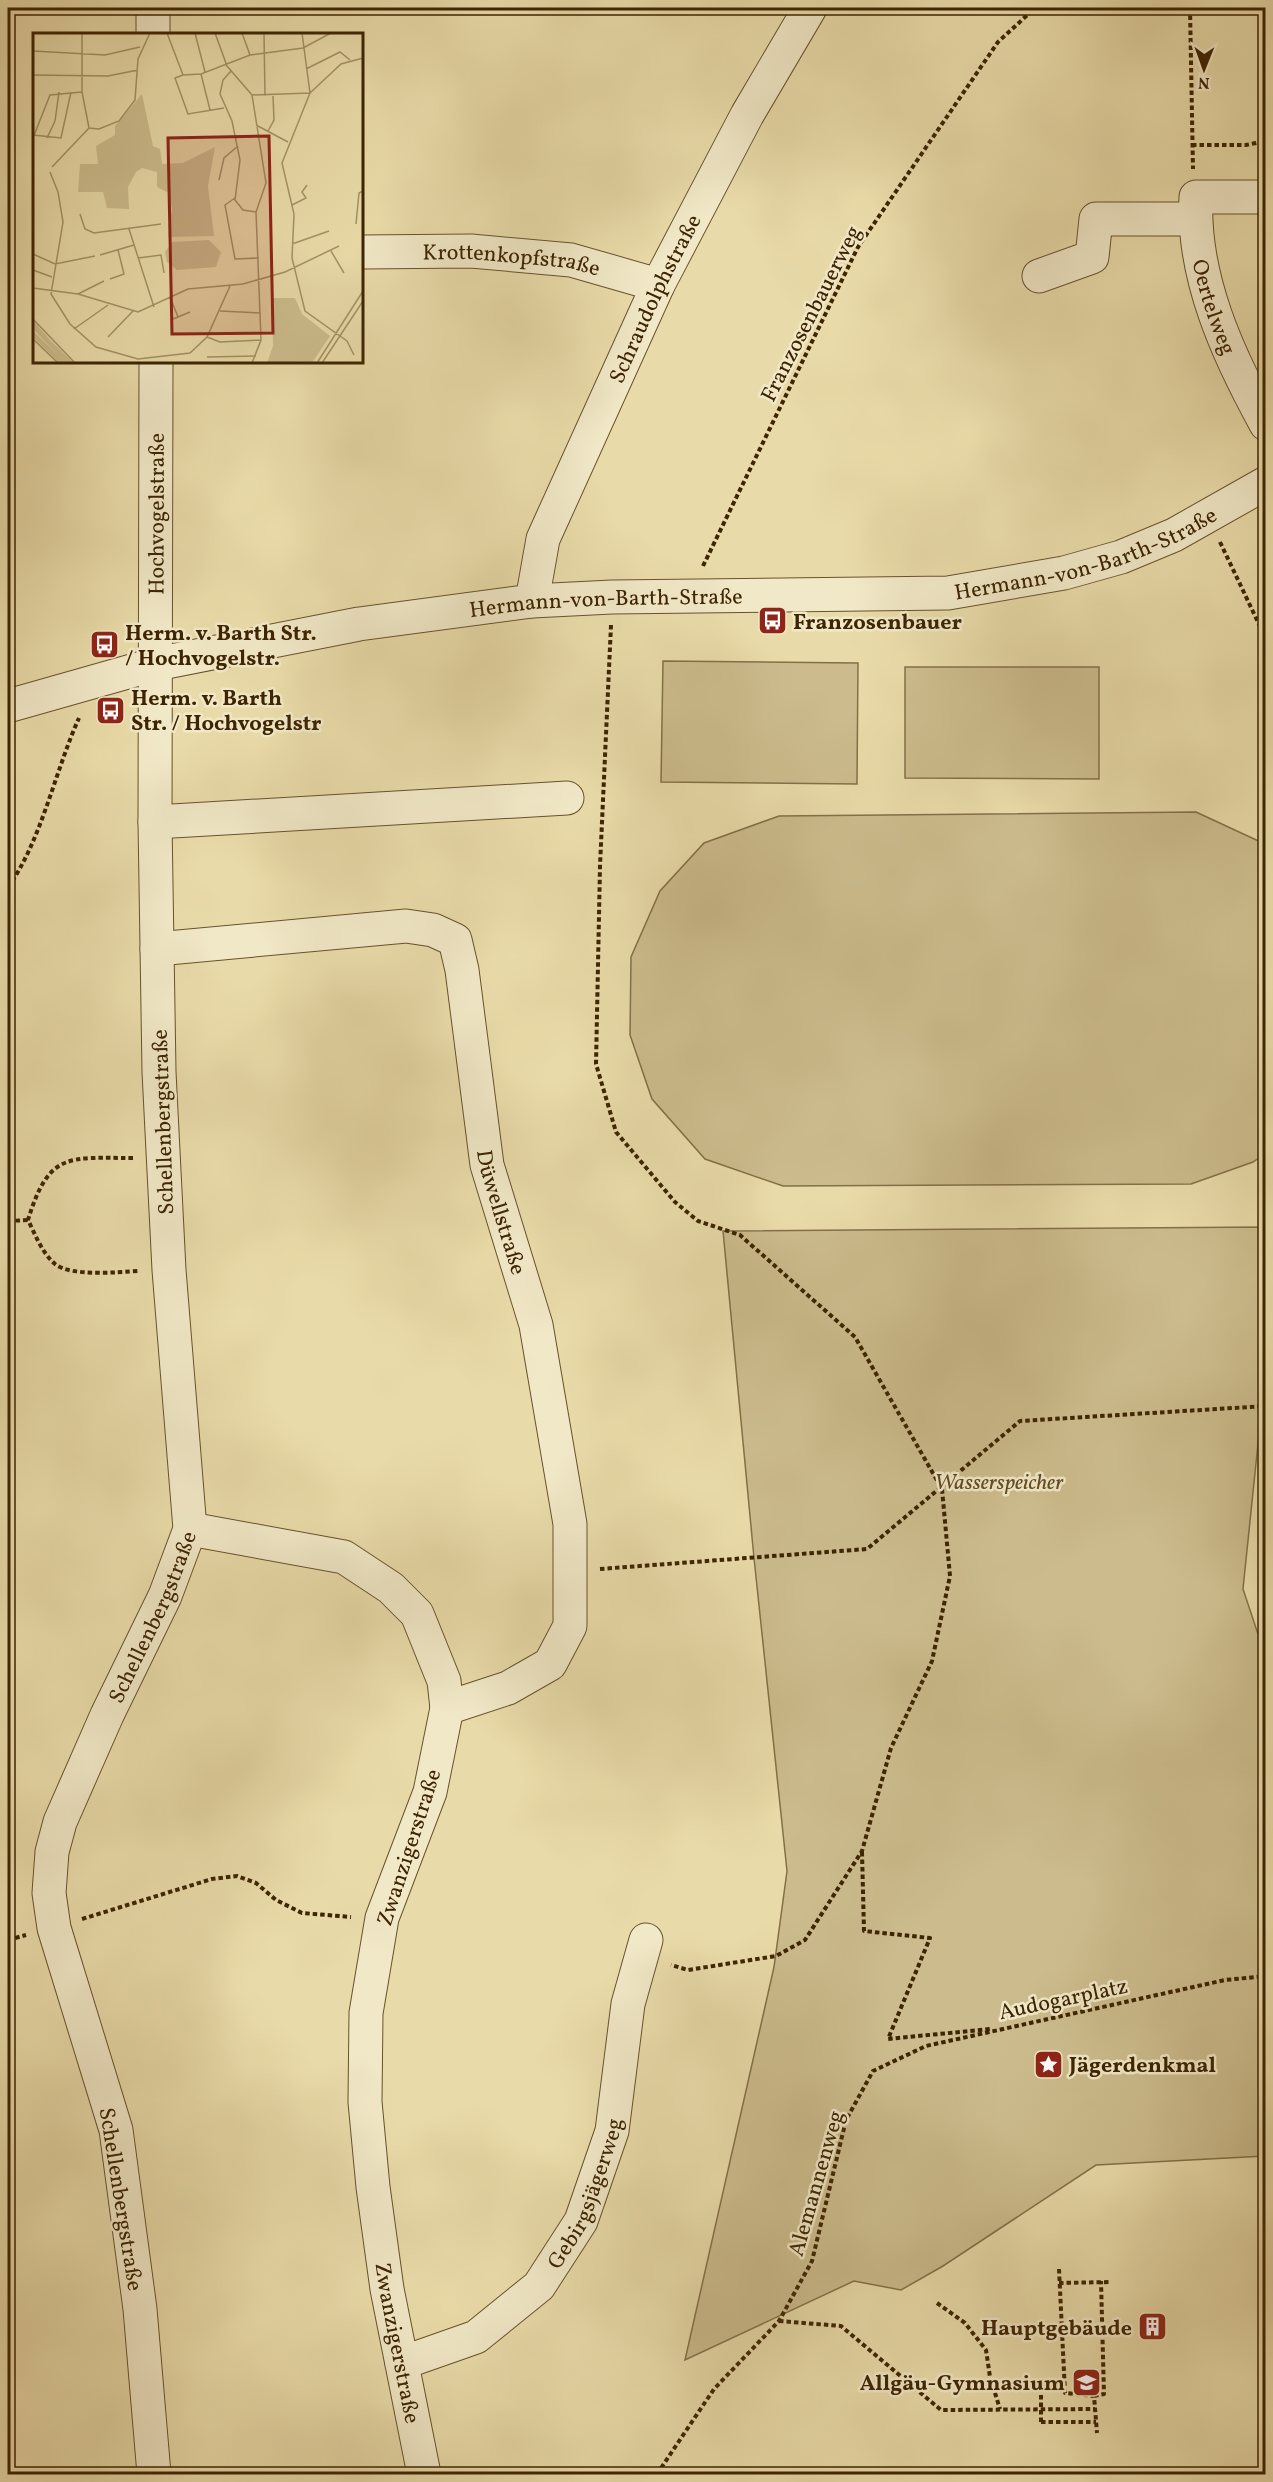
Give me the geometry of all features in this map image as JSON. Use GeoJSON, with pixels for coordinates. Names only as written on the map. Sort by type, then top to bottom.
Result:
{"type":"FeatureCollection","features":[{"type":"Feature","properties":{"kind":"street"},"geometry":{"type":"LineString","coordinates":[[153,8],[153,33]]}},
{"type":"Feature","properties":{"kind":"street","name":"Schraudolphstraße"},"geometry":{"type":"LineString","coordinates":[[532,601],[543,539],[657,285],[747,115],[810,8]]}},
{"type":"Feature","properties":{"kind":"street"},"geometry":{"type":"LineString","coordinates":[[1039,276],[1092,257],[1096,219],[1195,208],[1256,197]]}},
{"type":"Feature","properties":{"kind":"street","name":"Oertelweg"},"geometry":{"type":"LineString","coordinates":[[1195,208],[1200,264],[1212,304],[1246,388],[1266,424]]}},
{"type":"Feature","properties":{"kind":"street","name":"Krottenkopfstraße"},"geometry":{"type":"LineString","coordinates":[[363,252],[471,251],[571,260],[657,285]]}},
{"type":"Feature","properties":{"kind":"street","name":"Hochvogelstraße"},"geometry":{"type":"LineString","coordinates":[[156,363],[156,664]]}},
{"type":"Feature","properties":{"kind":"street","name":"Hermann-von-Barth-Straße"},"geometry":{"type":"LineString","coordinates":[[8,706],[156,664],[359,624],[532,601],[612,597],[948,593],[1064,573],[1121,557],[1208,517],[1266,483]]}},
{"type":"Feature","properties":{"kind":"street","name":"Schellenbergstraße"},"geometry":{"type":"LineString","coordinates":[[154,2475],[140,2309],[116,2130],[54,1928],[49,1893],[52,1852],[60,1821],[107,1715],[165,1596],[190,1529],[163,1168],[159,1072],[155,822],[156,664]]}},
{"type":"Feature","properties":{"kind":"street"},"geometry":{"type":"LineString","coordinates":[[155,822],[567,798]]}},
{"type":"Feature","properties":{"kind":"street","name":"Düwellstraße"},"geometry":{"type":"LineString","coordinates":[[157,949],[406,926],[433,930],[455,940],[462,970],[487,1165],[536,1325],[570,1524],[570,1626],[550,1664],[508,1688],[447,1708]]}},
{"type":"Feature","properties":{"kind":"street","name":"Zwanzigerstraße"},"geometry":{"type":"LineString","coordinates":[[190,1529],[344,1557],[391,1588],[417,1614],[444,1681],[447,1708],[430,1792],[382,1918],[366,2013],[365,2102],[373,2187],[387,2289],[424,2475]]}},
{"type":"Feature","properties":{"kind":"street","name":"Gebirgsjägerweg"},"geometry":{"type":"LineString","coordinates":[[402,2363],[476,2337],[539,2286],[580,2221],[612,2131],[627,2004],[646,1940]]}},
{"type":"Feature","properties":{"kind":"path"},"geometry":{"type":"LineString","coordinates":[[1019,8],[1025,14]]}},
{"type":"Feature","properties":{"kind":"path","name":"Franzosenbauerweg"},"geometry":{"type":"LineString","coordinates":[[688,596],[858,247],[998,42],[1025,14],[1035,8]]}},
{"type":"Feature","properties":{"kind":"path"},"geometry":{"type":"LineString","coordinates":[[1190,8],[1195,208]]}},
{"type":"Feature","properties":{"kind":"path"},"geometry":{"type":"LineString","coordinates":[[1192,145],[1246,145],[1266,141]]}},
{"type":"Feature","properties":{"kind":"path"},"geometry":{"type":"LineString","coordinates":[[1208,517],[1266,639]]}},
{"type":"Feature","properties":{"kind":"path"},"geometry":{"type":"LineString","coordinates":[[612,597],[600,866],[596,1064],[615,1132],[675,1202],[698,1221],[740,1235],[855,1337],[942,1489],[950,1576],[932,1661],[891,1748],[862,1851],[805,1940],[776,1956],[688,1970]]}},
{"type":"Feature","properties":{"kind":"path"},"geometry":{"type":"LineString","coordinates":[[8,887],[23,866],[67,744],[96,680]]}},
{"type":"Feature","properties":{"kind":"path"},"geometry":{"type":"LineString","coordinates":[[124,1272],[79,1272],[56,1265],[38,1242],[28,1220],[48,1173],[65,1161],[90,1158],[137,1158]]}},
{"type":"Feature","properties":{"kind":"path"},"geometry":{"type":"LineString","coordinates":[[8,1221],[28,1220]]}},
{"type":"Feature","properties":{"kind":"path"},"geometry":{"type":"LineString","coordinates":[[570,1571],[867,1549],[942,1489],[1020,1421],[1266,1406]]}},
{"type":"Feature","properties":{"kind":"path"},"geometry":{"type":"LineString","coordinates":[[862,1851],[864,1932],[930,1938],[888,2038],[1008,2028]]}},
{"type":"Feature","properties":{"kind":"path"},"geometry":{"type":"LineString","coordinates":[[54,1928],[212,1879],[237,1876],[256,1883],[276,1900],[303,1913],[382,1918]]}},
{"type":"Feature","properties":{"kind":"path","name":"Audogarplatz"},"geometry":{"type":"LineString","coordinates":[[873,2071],[926,2046],[1225,1980],[1266,1977]]}},
{"type":"Feature","properties":{"kind":"path","name":"Alemannenweg"},"geometry":{"type":"LineString","coordinates":[[657,2475],[714,2389],[779,2321],[812,2261],[846,2120],[873,2071]]}},
{"type":"Feature","properties":{"kind":"path"},"geometry":{"type":"LineString","coordinates":[[1059,2269],[1065,2393],[1094,2396],[1104,2394],[1101,2280]]}},
{"type":"Feature","properties":{"kind":"path"},"geometry":{"type":"LineString","coordinates":[[1059,2283],[1101,2280],[1111,2282]]}},
{"type":"Feature","properties":{"kind":"path"},"geometry":{"type":"LineString","coordinates":[[937,2303],[965,2323],[986,2350],[990,2377],[1000,2409]]}},
{"type":"Feature","properties":{"kind":"path"},"geometry":{"type":"LineString","coordinates":[[779,2321],[842,2326],[941,2410],[1095,2409]]}},
{"type":"Feature","properties":{"kind":"path"},"geometry":{"type":"LineString","coordinates":[[1041,2395],[1041,2422],[1096,2422]]}},
{"type":"Feature","properties":{"kind":"path"},"geometry":{"type":"LineString","coordinates":[[1094,2396],[1097,2433]]}},
{"type":"Feature","properties":{"kind":"green space"},"geometry":{"type":"Polygon","coordinates":[[[663,661],[858,663],[857,784],[661,782],[663,661]]]}},
{"type":"Feature","properties":{"kind":"green space"},"geometry":{"type":"Polygon","coordinates":[[[905,667],[1099,667],[1099,779],[905,778],[905,667]]]}},
{"type":"Feature","properties":{"kind":"green space"},"geometry":{"type":"Polygon","coordinates":[[[1196,812],[1265,844],[1266,1153],[1253,1162],[1191,1184],[783,1186],[705,1159],[652,1099],[630,1035],[631,957],[660,891],[704,843],[779,816],[1196,812]]]}},
{"type":"Feature","properties":{"kind":"green space","name":"Wasserspeicher"},"geometry":{"type":"Polygon","coordinates":[[[1265,1227],[1265,1376],[1243,1589],[1266,1658],[1265,2156],[1096,2165],[943,2266],[901,2290],[854,2281],[685,2360],[774,1967],[787,1871],[723,1231],[1265,1227]]]}},
{"type":"Feature","properties":{"kind":"place","name":"Franzosenbauer"},"geometry":{"type":"Point","coordinates":[772,621]}},
{"type":"Feature","properties":{"kind":"place","name":"Herm. v. Barth Str. / Hochvogelstr."},"geometry":{"type":"Point","coordinates":[104,645]}},
{"type":"Feature","properties":{"kind":"place","name":"Herm. v. Barth Str. / Hochvogelstr"},"geometry":{"type":"Point","coordinates":[110,710]}},
{"type":"Feature","properties":{"kind":"place","name":"Jägerdenkmal"},"geometry":{"type":"Point","coordinates":[1048,2064]}},
{"type":"Feature","properties":{"kind":"place","name":"Hauptgebäude"},"geometry":{"type":"Point","coordinates":[1153,2327]}},
{"type":"Feature","properties":{"kind":"place","name":"Allgäu-Gymnasium"},"geometry":{"type":"Point","coordinates":[1086,2382]}}]}
